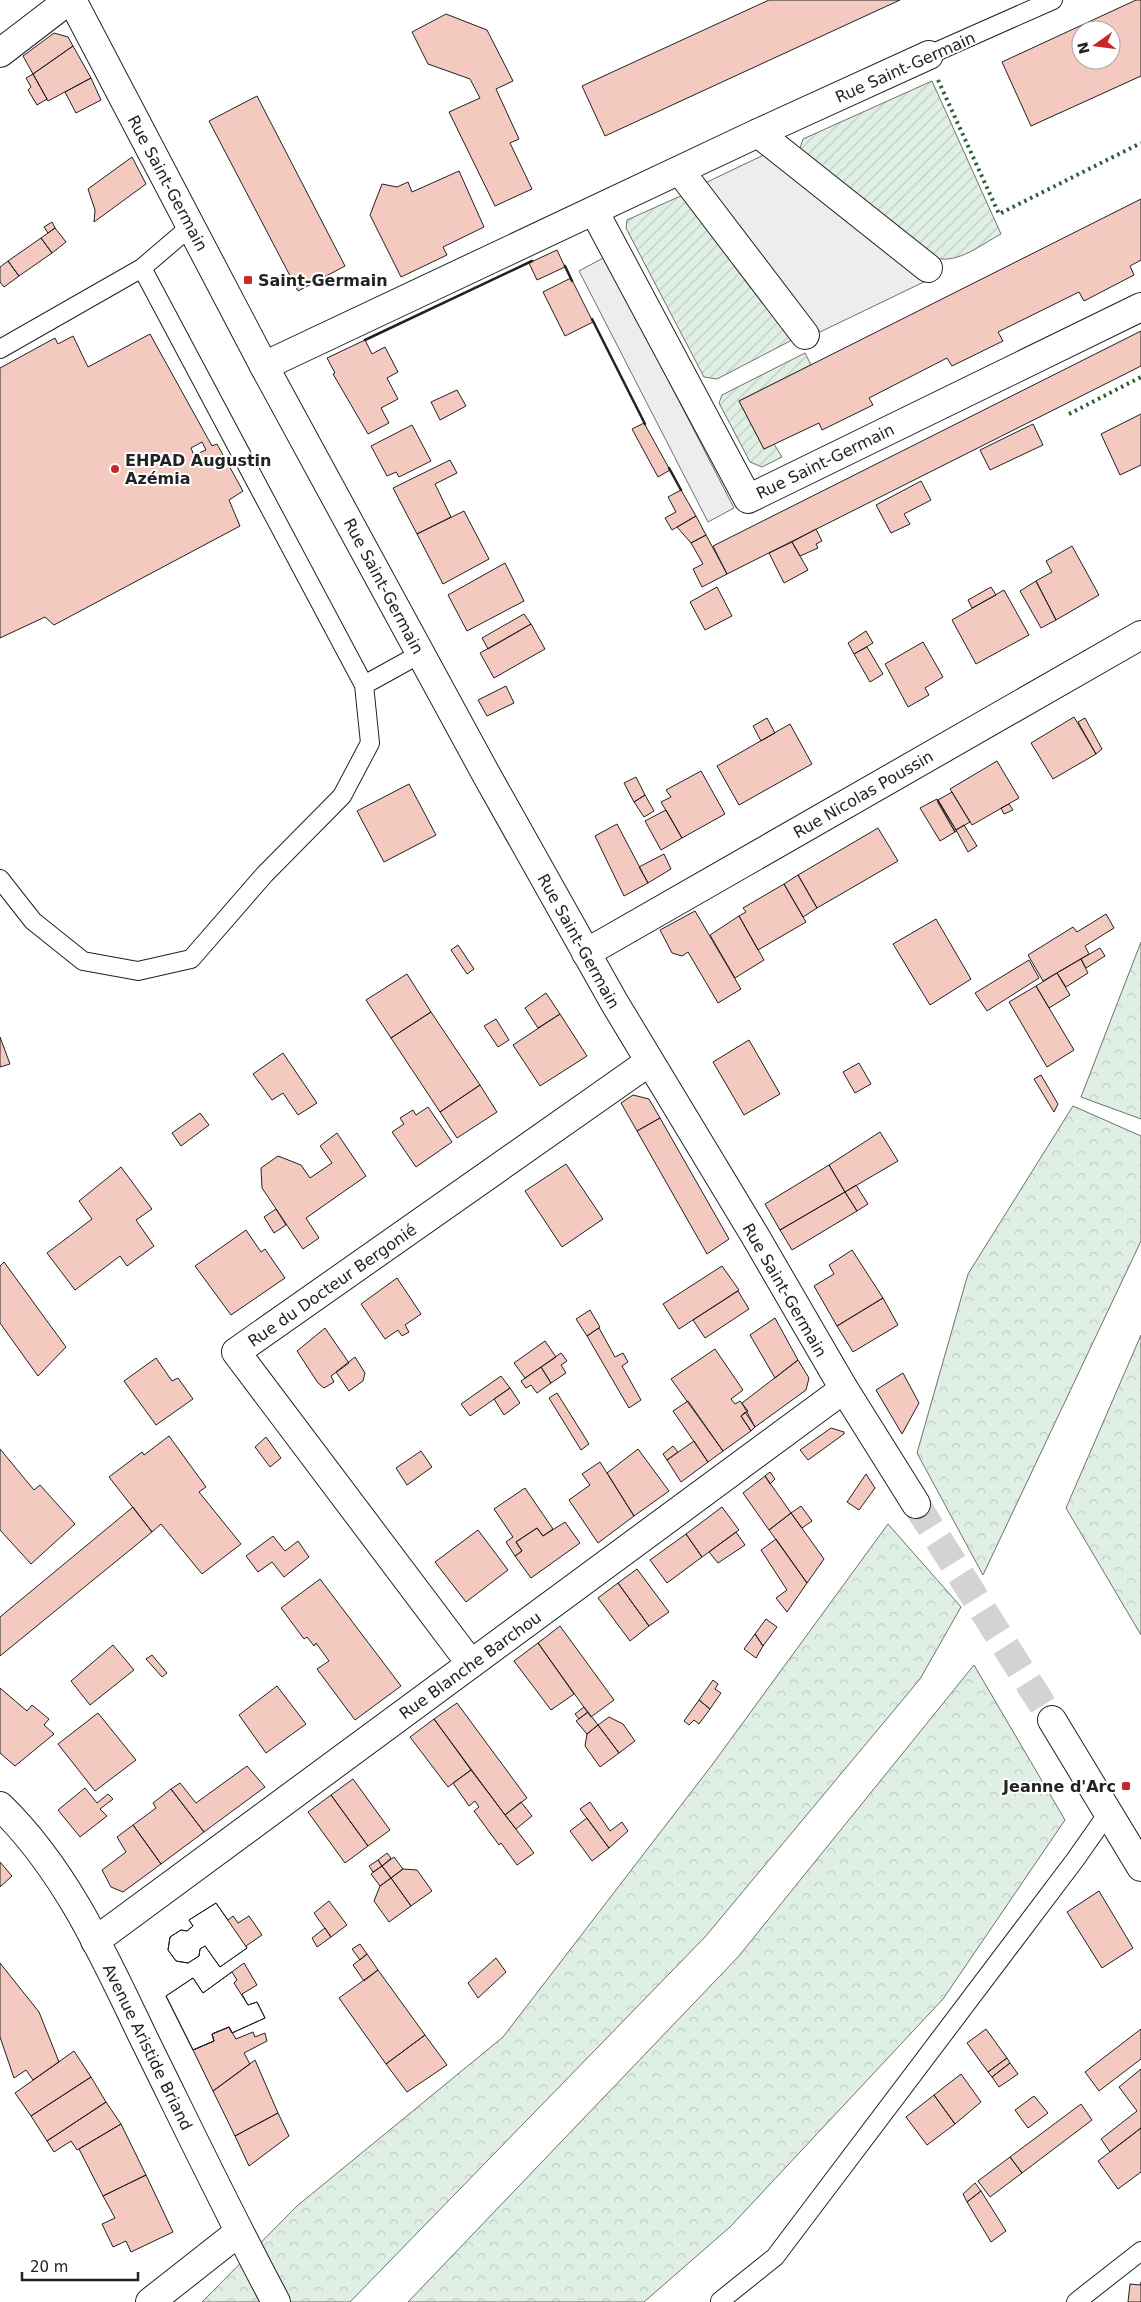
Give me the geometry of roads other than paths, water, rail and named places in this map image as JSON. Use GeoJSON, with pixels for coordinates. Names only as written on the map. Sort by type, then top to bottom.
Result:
{"type":"FeatureCollection","features":[{"type":"Feature","properties":{"kind":"street"},"geometry":{"type":"LineString","coordinates":[[0,53],[71,0]]}},
{"type":"Feature","properties":{"kind":"street","name":"Rue Saint-Germain"},"geometry":{"type":"LineString","coordinates":[[71,0],[264,366],[420,654],[586,953],[649,1062],[754,1234],[844,1390],[916,1504]]}},
{"type":"Feature","properties":{"kind":"street","name":"Rue Saint-Germain"},"geometry":{"type":"LineString","coordinates":[[264,366],[758,133],[929,55]]}},
{"type":"Feature","properties":{"kind":"street"},"geometry":{"type":"LineString","coordinates":[[758,133],[928,268]]}},
{"type":"Feature","properties":{"kind":"street"},"geometry":{"type":"LineString","coordinates":[[680,171],[805,334]]}},
{"type":"Feature","properties":{"kind":"street","name":"Rue Saint-Germain"},"geometry":{"type":"LineString","coordinates":[[594,211],[748,499],[1141,307]]}},
{"type":"Feature","properties":{"kind":"street","name":"Rue Nicolas Poussin"},"geometry":{"type":"LineString","coordinates":[[586,953],[1141,636]]}},
{"type":"Feature","properties":{"kind":"street","name":"Rue du Docteur Bergonié"},"geometry":{"type":"LineString","coordinates":[[471,1664],[236,1352],[649,1062]]}},
{"type":"Feature","properties":{"kind":"street","name":"Rue Blanche Barchou"},"geometry":{"type":"LineString","coordinates":[[95,1940],[844,1390]]}},
{"type":"Feature","properties":{"kind":"street"},"geometry":{"type":"LineString","coordinates":[[1052,1720],[1141,1867]]}},
{"type":"Feature","properties":{"kind":"street","name":"Avenue Aristide Briand"},"geometry":{"type":"LineString","coordinates":[[0,1806],[20,1826],[58,1876],[95,1940],[238,2232],[276,2302]]}},
{"type":"Feature","properties":{"kind":"street"},"geometry":{"type":"LineString","coordinates":[[150,2302],[238,2232]]}},
{"type":"Feature","properties":{"kind":"lane","name":"Rue Saint-Germain"},"geometry":{"type":"LineString","coordinates":[[929,55],[1053,0]]}},
{"type":"Feature","properties":{"kind":"lane"},"geometry":{"type":"LineString","coordinates":[[0,349],[142,268],[191,226]]}},
{"type":"Feature","properties":{"kind":"lane"},"geometry":{"type":"LineString","coordinates":[[0,878],[32,921],[83,961],[138,971],[191,959],[264,875],[342,796],[370,743],[364,685],[142,268]]}},
{"type":"Feature","properties":{"kind":"lane"},"geometry":{"type":"LineString","coordinates":[[364,685],[420,654]]}},
{"type":"Feature","properties":{"kind":"lane"},"geometry":{"type":"LineString","coordinates":[[720,2301],[775,2257],[1075,1860],[1108,1813]]}},
{"type":"Feature","properties":{"kind":"lane"},"geometry":{"type":"LineString","coordinates":[[1076,2302],[1141,2251]]}},
{"type":"Feature","properties":{"kind":"tunnel"},"geometry":{"type":"LineString","coordinates":[[916,1504],[1052,1720]]}},
{"type":"Feature","properties":{"kind":"place","name":"Saint-Germain"},"geometry":{"type":"Point","coordinates":[248,280]}},
{"type":"Feature","properties":{"kind":"place","name":"EHPAD Augustin Azémia"},"geometry":{"type":"Point","coordinates":[115,469]}},
{"type":"Feature","properties":{"kind":"place","name":"Jeanne d'Arc"},"geometry":{"type":"Point","coordinates":[1126,1786]}}]}
